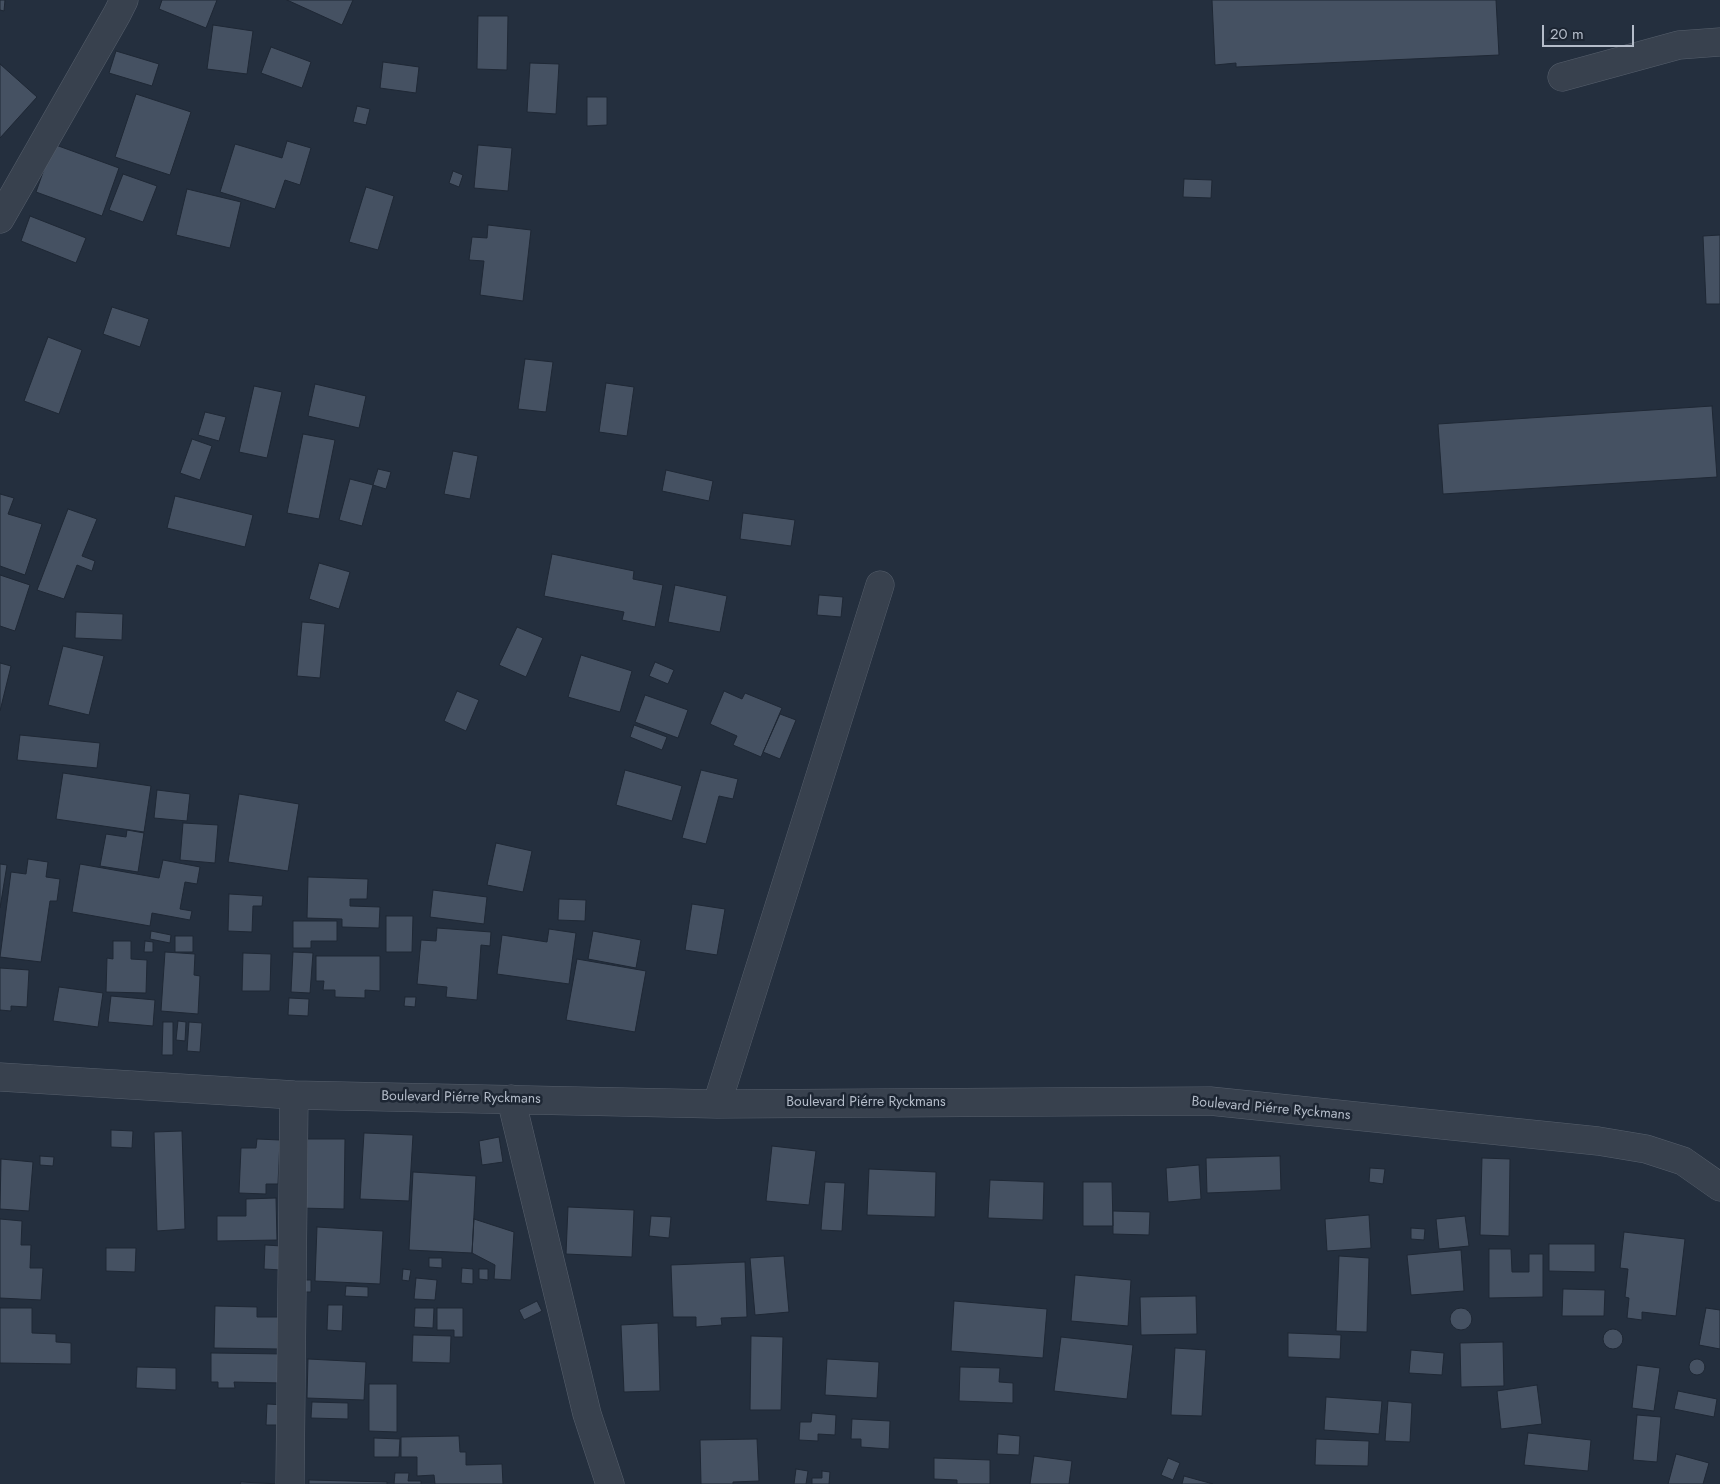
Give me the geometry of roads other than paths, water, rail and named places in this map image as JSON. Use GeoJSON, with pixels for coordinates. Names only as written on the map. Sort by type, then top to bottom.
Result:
{"type":"FeatureCollection","features":[{"type":"Feature","properties":{"kind":"street"},"geometry":{"type":"LineString","coordinates":[[0,219],[124,0]]}},
{"type":"Feature","properties":{"kind":"street"},"geometry":{"type":"LineString","coordinates":[[1562,77],[1679,45],[1720,42]]}},
{"type":"Feature","properties":{"kind":"street"},"geometry":{"type":"LineString","coordinates":[[717,1104],[880,585]]}},
{"type":"Feature","properties":{"kind":"street","name":"Boulevard Piérre Ryckmans"},"geometry":{"type":"LineString","coordinates":[[0,1077],[294,1095],[717,1104],[1210,1101],[1598,1141],[1646,1149],[1683,1161],[1720,1187]]}},
{"type":"Feature","properties":{"kind":"street"},"geometry":{"type":"LineString","coordinates":[[290,1484],[294,1095]]}},
{"type":"Feature","properties":{"kind":"street"},"geometry":{"type":"LineString","coordinates":[[511,1099],[587,1414],[610,1484]]}}]}
